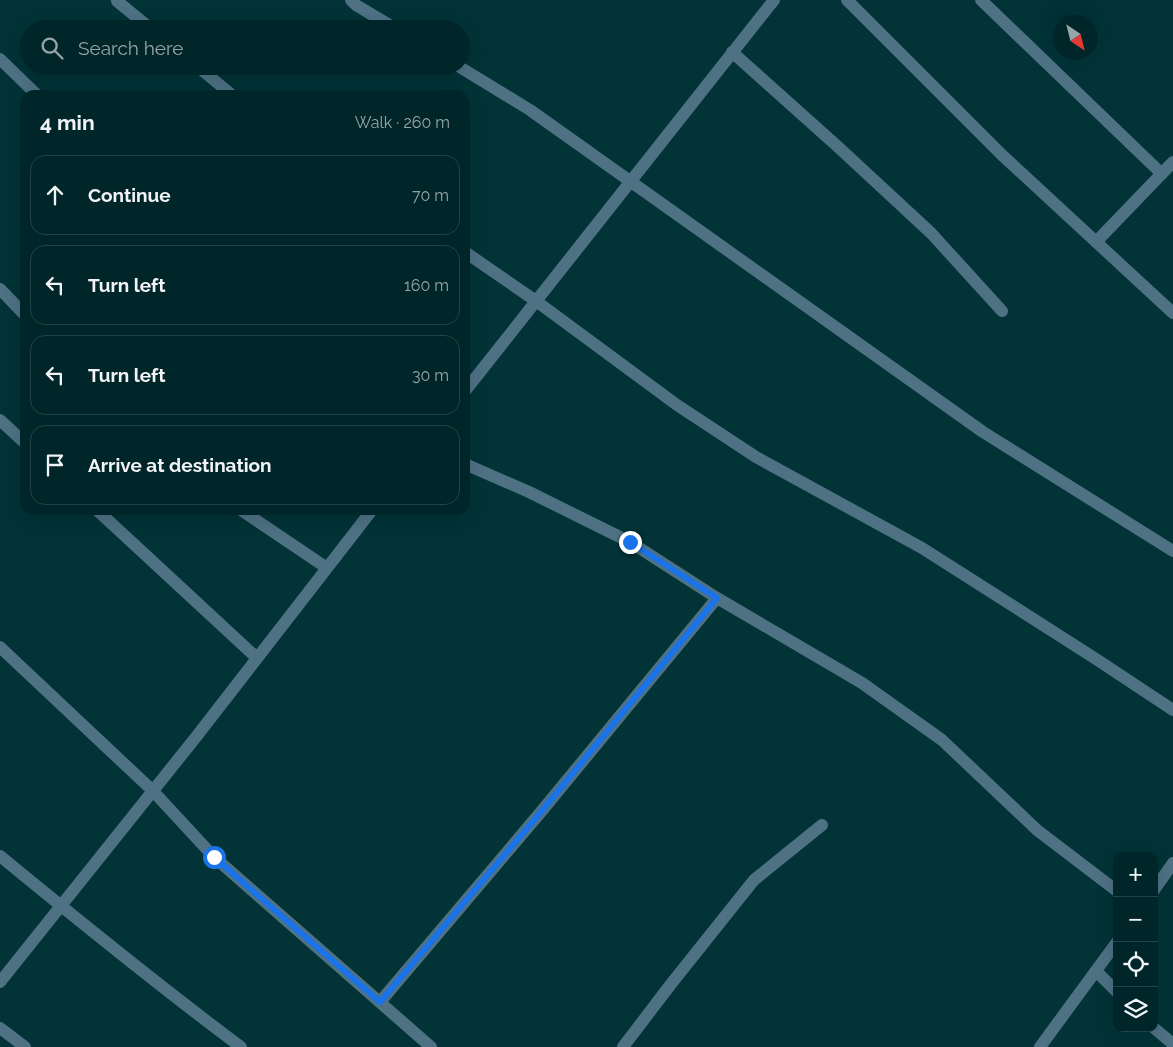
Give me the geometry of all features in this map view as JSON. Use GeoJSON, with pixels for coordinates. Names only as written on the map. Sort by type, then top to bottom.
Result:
{"type":"FeatureCollection","features":[{"type":"Feature","properties":{"kind":"street"},"geometry":{"type":"LineString","coordinates":[[351,0],[381,20]]}},
{"type":"Feature","properties":{"kind":"street"},"geometry":{"type":"LineString","coordinates":[[470,385],[774,0]]}},
{"type":"Feature","properties":{"kind":"street"},"geometry":{"type":"LineString","coordinates":[[847,0],[1002,155],[1173,313]]}},
{"type":"Feature","properties":{"kind":"street"},"geometry":{"type":"LineString","coordinates":[[981,0],[1162,174]]}},
{"type":"Feature","properties":{"kind":"street"},"geometry":{"type":"LineString","coordinates":[[117,1],[140,20]]}},
{"type":"Feature","properties":{"kind":"street"},"geometry":{"type":"LineString","coordinates":[[732,52],[931,233],[1002,311]]}},
{"type":"Feature","properties":{"kind":"street"},"geometry":{"type":"LineString","coordinates":[[0,59],[32,90]]}},
{"type":"Feature","properties":{"kind":"street"},"geometry":{"type":"LineString","coordinates":[[470,73],[530,110],[982,432],[1173,550]]}},
{"type":"Feature","properties":{"kind":"street"},"geometry":{"type":"LineString","coordinates":[[208,75],[226,90]]}},
{"type":"Feature","properties":{"kind":"street"},"geometry":{"type":"LineString","coordinates":[[1096,242],[1173,162]]}},
{"type":"Feature","properties":{"kind":"street"},"geometry":{"type":"LineString","coordinates":[[470,255],[536,301],[677,406],[748,452],[922,548],[1096,658],[1173,710]]}},
{"type":"Feature","properties":{"kind":"street"},"geometry":{"type":"LineString","coordinates":[[0,289],[20,310]]}},
{"type":"Feature","properties":{"kind":"street"},"geometry":{"type":"LineString","coordinates":[[0,420],[20,438]]}},
{"type":"Feature","properties":{"kind":"street"},"geometry":{"type":"LineString","coordinates":[[470,466],[529,492],[630,542],[717,598],[862,683],[942,740],[1037,830],[1113,888]]}},
{"type":"Feature","properties":{"kind":"street"},"geometry":{"type":"LineString","coordinates":[[102,515],[257,658]]}},
{"type":"Feature","properties":{"kind":"street"},"geometry":{"type":"LineString","coordinates":[[248,515],[327,568]]}},
{"type":"Feature","properties":{"kind":"street"},"geometry":{"type":"LineString","coordinates":[[0,982],[153,791],[368,515]]}},
{"type":"Feature","properties":{"kind":"street"},"geometry":{"type":"LineString","coordinates":[[380,1002],[717,598]]}},
{"type":"Feature","properties":{"kind":"street"},"geometry":{"type":"LineString","coordinates":[[0,647],[153,791],[214,857],[431,1047]]}},
{"type":"Feature","properties":{"kind":"street"},"geometry":{"type":"LineString","coordinates":[[623,1047],[754,880],[822,825]]}},
{"type":"Feature","properties":{"kind":"street"},"geometry":{"type":"LineString","coordinates":[[0,856],[191,1009],[242,1047]]}},
{"type":"Feature","properties":{"kind":"street"},"geometry":{"type":"LineString","coordinates":[[1158,884],[1173,863]]}},
{"type":"Feature","properties":{"kind":"street"},"geometry":{"type":"LineString","coordinates":[[1040,1047],[1113,948]]}},
{"type":"Feature","properties":{"kind":"street"},"geometry":{"type":"LineString","coordinates":[[1096,971],[1113,988]]}},
{"type":"Feature","properties":{"kind":"street"},"geometry":{"type":"LineString","coordinates":[[0,1028],[25,1047]]}},
{"type":"Feature","properties":{"kind":"street"},"geometry":{"type":"LineString","coordinates":[[1158,1031],[1173,1044]]}},
{"type":"Feature","properties":{"kind":"route"},"geometry":{"type":"LineString","coordinates":[[214,857],[380,1002],[540,813],[717,598],[630,542]]}}]}
